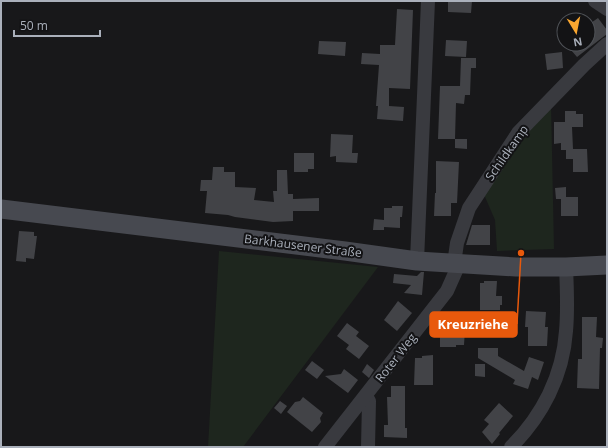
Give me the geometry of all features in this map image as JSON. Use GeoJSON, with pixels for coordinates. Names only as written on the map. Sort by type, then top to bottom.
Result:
{"type":"FeatureCollection","features":[{"type":"Feature","properties":{"kind":"main road","name":"Barkhausener Straße"},"geometry":{"type":"LineString","coordinates":[[1,209],[417,261],[516,267],[607,265]]}},
{"type":"Feature","properties":{"kind":"street"},"geometry":{"type":"LineString","coordinates":[[417,261],[428,1]]}},
{"type":"Feature","properties":{"kind":"street"},"geometry":{"type":"LineString","coordinates":[[595,1],[607,9]]}},
{"type":"Feature","properties":{"kind":"street","name":"Schildkamp"},"geometry":{"type":"LineString","coordinates":[[456,264],[458,243],[469,208],[518,133],[584,65],[607,44]]}},
{"type":"Feature","properties":{"kind":"street","name":"Roter Weg"},"geometry":{"type":"LineString","coordinates":[[325,447],[448,291],[456,264]]}},
{"type":"Feature","properties":{"kind":"street"},"geometry":{"type":"LineString","coordinates":[[510,447],[525,433],[550,394],[561,362],[566,332],[566,267]]}},
{"type":"Feature","properties":{"kind":"street"},"geometry":{"type":"LineString","coordinates":[[366,396],[369,401],[368,447]]}},
{"type":"Feature","properties":{"kind":"shaded area"},"geometry":{"type":"Polygon","coordinates":[[[551,103],[554,249],[497,251],[495,220],[479,183],[551,103]]]}},
{"type":"Feature","properties":{"kind":"shaded area"},"geometry":{"type":"Polygon","coordinates":[[[219,251],[378,267],[243,447],[208,447],[219,251]]]}},
{"type":"Feature","properties":{"kind":"building"},"geometry":{"type":"Polygon","coordinates":[[[448,1],[472,1],[471,13],[448,12],[448,1]]]}},
{"type":"Feature","properties":{"kind":"building"},"geometry":{"type":"Polygon","coordinates":[[[397,9],[413,10],[410,89],[389,88],[389,106],[404,107],[403,121],[377,119],[378,106],[376,106],[379,65],[361,64],[362,53],[380,54],[380,45],[395,45],[397,9]]]}},
{"type":"Feature","properties":{"kind":"building"},"geometry":{"type":"Polygon","coordinates":[[[598,18],[607,30],[607,34],[596,42],[596,19],[598,18]]]}},
{"type":"Feature","properties":{"kind":"building"},"geometry":{"type":"Polygon","coordinates":[[[446,40],[467,41],[466,57],[445,56],[446,40]]]}},
{"type":"Feature","properties":{"kind":"building"},"geometry":{"type":"Polygon","coordinates":[[[319,41],[346,42],[345,56],[318,54],[319,41]]]}},
{"type":"Feature","properties":{"kind":"building"},"geometry":{"type":"Polygon","coordinates":[[[562,52],[563,68],[547,70],[545,54],[562,52]]]}},
{"type":"Feature","properties":{"kind":"building"},"geometry":{"type":"Polygon","coordinates":[[[573,52],[584,52],[577,57],[573,52]]]}},
{"type":"Feature","properties":{"kind":"building"},"geometry":{"type":"Polygon","coordinates":[[[461,58],[476,58],[476,68],[471,68],[470,95],[465,95],[464,104],[456,103],[455,139],[438,139],[440,86],[460,86],[461,58]]]}},
{"type":"Feature","properties":{"kind":"building"},"geometry":{"type":"Polygon","coordinates":[[[565,111],[576,111],[576,114],[583,114],[583,127],[572,127],[573,149],[587,149],[588,172],[573,172],[573,159],[566,159],[566,150],[561,150],[561,143],[554,144],[554,122],[565,122],[565,111]]]}},
{"type":"Feature","properties":{"kind":"building"},"geometry":{"type":"Polygon","coordinates":[[[331,134],[353,135],[352,153],[358,153],[357,163],[336,162],[336,156],[330,157],[331,134]]]}},
{"type":"Feature","properties":{"kind":"building"},"geometry":{"type":"Polygon","coordinates":[[[455,139],[467,139],[467,149],[455,148],[455,139]]]}},
{"type":"Feature","properties":{"kind":"building"},"geometry":{"type":"Polygon","coordinates":[[[294,153],[314,153],[314,169],[308,169],[308,172],[294,172],[294,153]]]}},
{"type":"Feature","properties":{"kind":"building"},"geometry":{"type":"Polygon","coordinates":[[[436,161],[459,162],[457,203],[451,203],[451,216],[434,216],[436,161]]]}},
{"type":"Feature","properties":{"kind":"building"},"geometry":{"type":"Polygon","coordinates":[[[213,167],[224,167],[224,172],[235,172],[235,187],[256,188],[254,200],[274,202],[273,191],[277,191],[277,170],[287,170],[288,194],[293,194],[293,199],[319,198],[319,211],[293,211],[293,221],[273,222],[205,213],[207,191],[200,191],[201,180],[212,180],[213,167]]]}},
{"type":"Feature","properties":{"kind":"building"},"geometry":{"type":"Polygon","coordinates":[[[566,187],[566,197],[578,197],[578,216],[561,216],[561,199],[556,199],[555,188],[566,187]]]}},
{"type":"Feature","properties":{"kind":"building"},"geometry":{"type":"Polygon","coordinates":[[[392,206],[403,206],[402,217],[400,217],[400,228],[384,227],[384,208],[392,208],[392,206]]]}},
{"type":"Feature","properties":{"kind":"building"},"geometry":{"type":"Polygon","coordinates":[[[374,219],[384,220],[384,230],[373,230],[374,219]]]}},
{"type":"Feature","properties":{"kind":"building"},"geometry":{"type":"Polygon","coordinates":[[[472,225],[490,225],[490,245],[466,245],[472,225]]]}},
{"type":"Feature","properties":{"kind":"building"},"geometry":{"type":"Polygon","coordinates":[[[19,231],[34,232],[34,236],[37,236],[34,259],[26,258],[26,262],[16,261],[19,231]]]}},
{"type":"Feature","properties":{"kind":"building"},"geometry":{"type":"Polygon","coordinates":[[[421,272],[424,272],[422,295],[404,293],[411,285],[393,283],[394,274],[417,276],[421,272]]]}},
{"type":"Feature","properties":{"kind":"building"},"geometry":{"type":"Polygon","coordinates":[[[484,281],[497,281],[496,296],[502,296],[502,305],[500,305],[500,310],[480,310],[480,283],[484,283],[484,281]]]}},
{"type":"Feature","properties":{"kind":"building"},"geometry":{"type":"Polygon","coordinates":[[[398,301],[412,313],[397,331],[384,320],[398,301]]]}},
{"type":"Feature","properties":{"kind":"building"},"geometry":{"type":"Polygon","coordinates":[[[526,311],[546,312],[545,327],[548,327],[547,346],[528,346],[528,327],[525,327],[526,311]]]}},
{"type":"Feature","properties":{"kind":"building"},"geometry":{"type":"Polygon","coordinates":[[[451,313],[466,314],[464,345],[456,345],[456,347],[440,347],[440,336],[447,336],[448,318],[451,318],[451,313]]]}},
{"type":"Feature","properties":{"kind":"building"},"geometry":{"type":"Polygon","coordinates":[[[582,317],[597,317],[596,337],[603,338],[602,348],[600,348],[599,389],[577,388],[578,359],[582,359],[582,317]]]}},
{"type":"Feature","properties":{"kind":"building"},"geometry":{"type":"Polygon","coordinates":[[[347,323],[359,332],[356,336],[369,346],[359,359],[346,349],[349,345],[337,336],[347,323]]]}},
{"type":"Feature","properties":{"kind":"building"},"geometry":{"type":"Polygon","coordinates":[[[478,348],[498,348],[498,356],[524,371],[529,357],[544,362],[538,380],[532,377],[528,389],[513,384],[515,380],[478,358],[478,348]]]}},
{"type":"Feature","properties":{"kind":"building"},"geometry":{"type":"Polygon","coordinates":[[[433,355],[433,385],[414,385],[415,358],[433,355]]]}},
{"type":"Feature","properties":{"kind":"building"},"geometry":{"type":"Polygon","coordinates":[[[312,361],[324,370],[317,379],[305,370],[312,361]]]}},
{"type":"Feature","properties":{"kind":"building"},"geometry":{"type":"Polygon","coordinates":[[[367,364],[374,370],[369,378],[362,372],[367,364]]]}},
{"type":"Feature","properties":{"kind":"building"},"geometry":{"type":"Polygon","coordinates":[[[475,364],[485,364],[485,377],[475,376],[475,364]]]}},
{"type":"Feature","properties":{"kind":"building"},"geometry":{"type":"Polygon","coordinates":[[[344,369],[358,380],[348,393],[325,376],[341,374],[344,369]]]}},
{"type":"Feature","properties":{"kind":"building"},"geometry":{"type":"Polygon","coordinates":[[[391,386],[405,386],[405,428],[407,428],[407,438],[384,437],[384,425],[388,425],[387,397],[391,397],[391,386]]]}},
{"type":"Feature","properties":{"kind":"building"},"geometry":{"type":"Polygon","coordinates":[[[303,397],[323,413],[320,418],[321,422],[312,432],[287,412],[295,402],[300,401],[303,397]]]}},
{"type":"Feature","properties":{"kind":"building"},"geometry":{"type":"Polygon","coordinates":[[[280,401],[287,406],[281,414],[274,408],[280,401]]]}},
{"type":"Feature","properties":{"kind":"building"},"geometry":{"type":"Polygon","coordinates":[[[499,403],[513,416],[492,444],[482,432],[489,424],[484,420],[499,403]]]}},
{"type":"Feature","properties":{"kind":"place","name":"Kreuzriehe"},"geometry":{"type":"Point","coordinates":[521,253]}}]}
